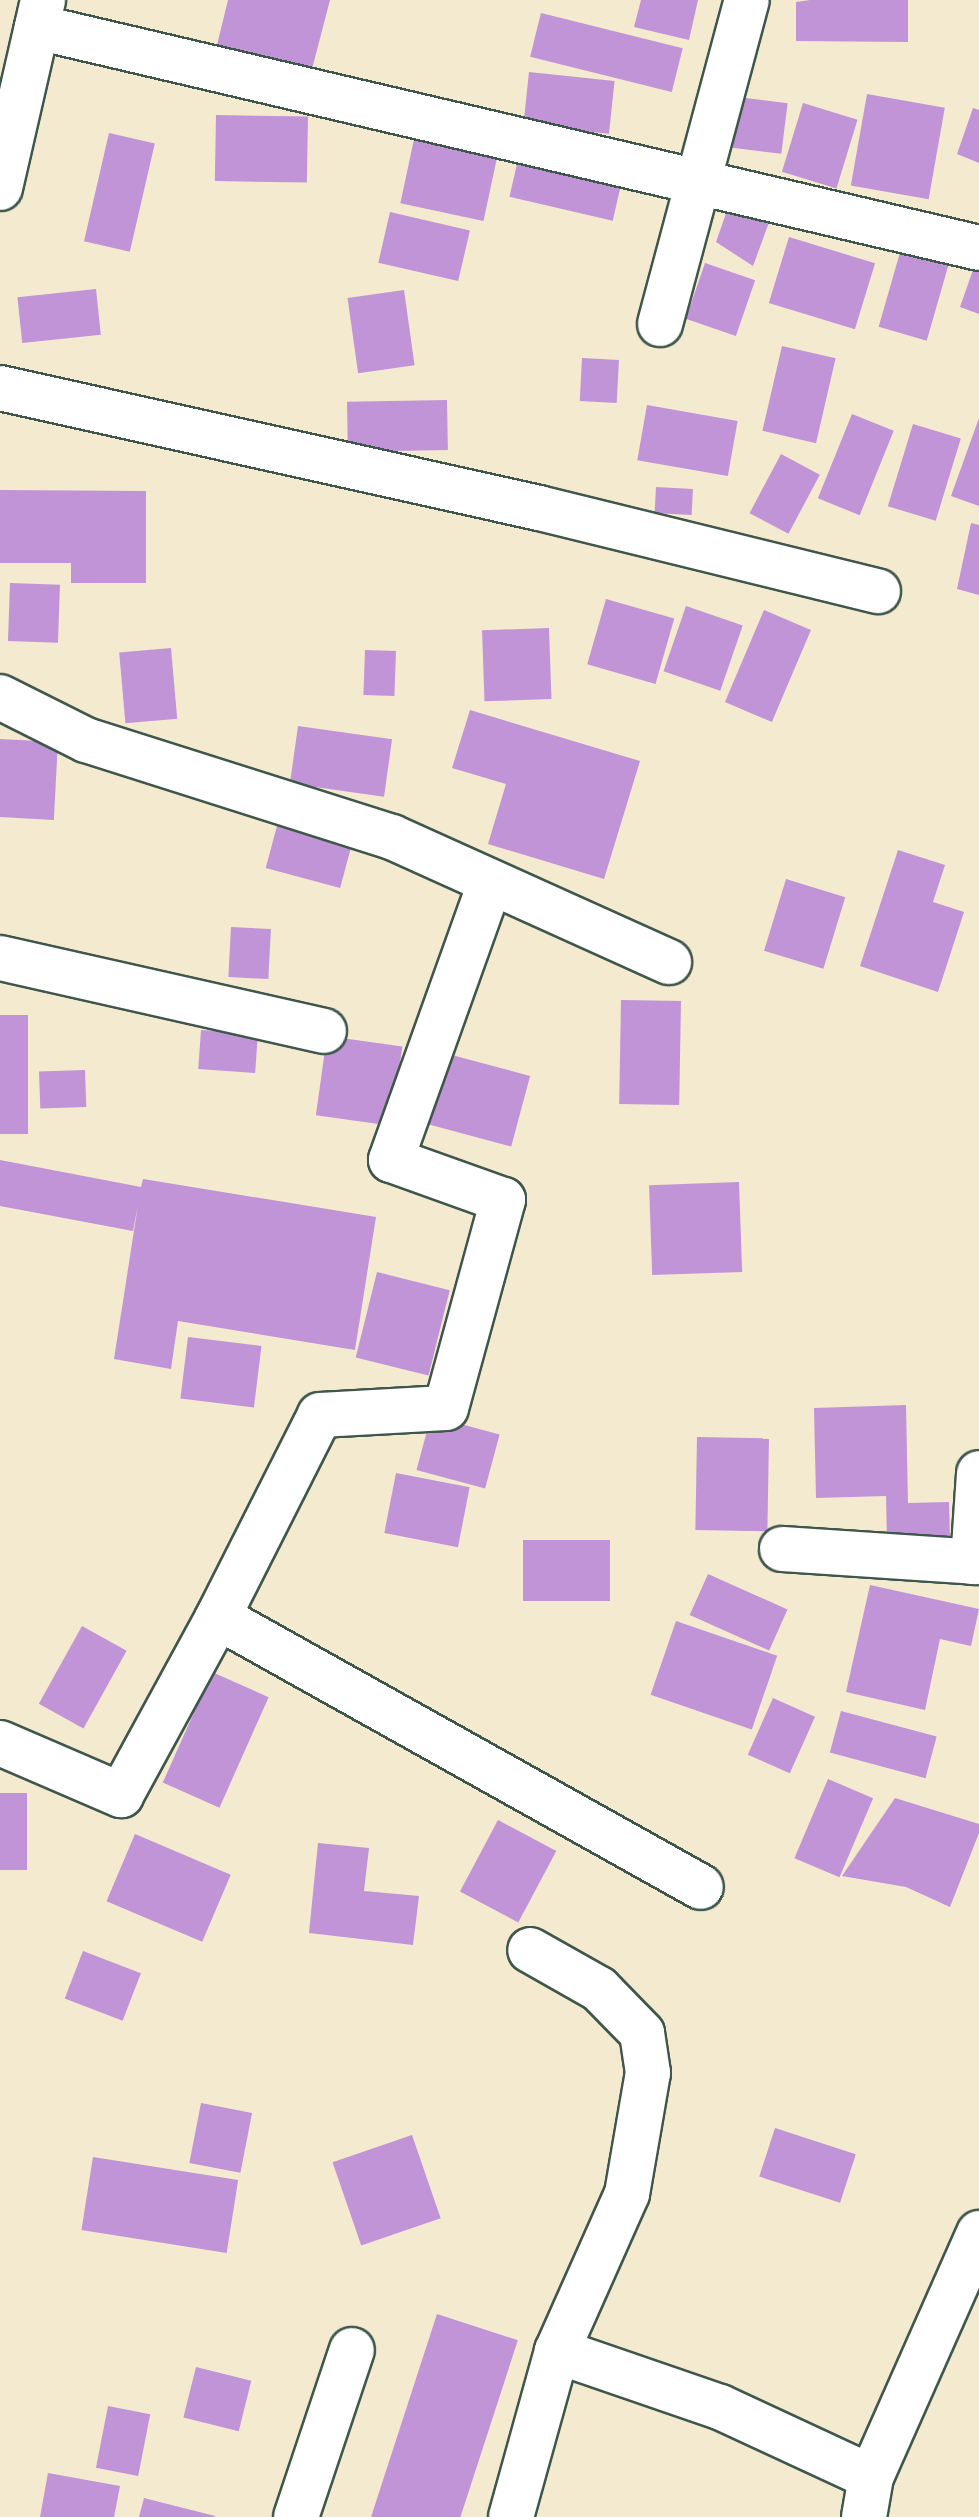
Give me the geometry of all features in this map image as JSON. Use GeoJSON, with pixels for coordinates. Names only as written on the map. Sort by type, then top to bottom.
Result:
{"type":"FeatureCollection","features":[{"type":"Feature","properties":{"kind":"street"},"geometry":{"type":"LineString","coordinates":[[660,324],[747,0]]}},
{"type":"Feature","properties":{"kind":"street"},"geometry":{"type":"LineString","coordinates":[[0,188],[40,13],[698,182],[979,248]]}},
{"type":"Feature","properties":{"kind":"street"},"geometry":{"type":"LineString","coordinates":[[0,388],[539,508],[878,591]]}},
{"type":"Feature","properties":{"kind":"street"},"geometry":{"type":"LineString","coordinates":[[0,697],[86,740],[392,837],[490,884],[669,962]]}},
{"type":"Feature","properties":{"kind":"street"},"geometry":{"type":"LineString","coordinates":[[0,1743],[121,1795],[218,1617],[320,1415],[446,1408],[503,1200],[391,1160],[490,884]]}},
{"type":"Feature","properties":{"kind":"street"},"geometry":{"type":"LineString","coordinates":[[0,958],[324,1031]]}},
{"type":"Feature","properties":{"kind":"street"},"geometry":{"type":"LineString","coordinates":[[782,1549],[976,1562],[979,1473]]}},
{"type":"Feature","properties":{"kind":"street"},"geometry":{"type":"LineString","coordinates":[[218,1617],[701,1887]]}},
{"type":"Feature","properties":{"kind":"street"},"geometry":{"type":"LineString","coordinates":[[511,2517],[557,2351],[627,2194],[648,2073],[642,2033],[599,1989],[530,1950]]}},
{"type":"Feature","properties":{"kind":"street"},"geometry":{"type":"LineString","coordinates":[[557,2351],[720,2407],[867,2497],[979,2233]]}},
{"type":"Feature","properties":{"kind":"street"},"geometry":{"type":"LineString","coordinates":[[296,2517],[352,2350]]}},
{"type":"Feature","properties":{"kind":"building"},"geometry":{"type":"Polygon","coordinates":[[[228,0],[330,0],[312,69],[217,45],[228,0]]]}},
{"type":"Feature","properties":{"kind":"building"},"geometry":{"type":"Polygon","coordinates":[[[641,0],[698,0],[689,40],[634,27],[641,0]]]}},
{"type":"Feature","properties":{"kind":"building"},"geometry":{"type":"Polygon","coordinates":[[[908,0],[908,42],[796,41],[796,2],[908,0]]]}},
{"type":"Feature","properties":{"kind":"building"},"geometry":{"type":"Polygon","coordinates":[[[541,13],[683,48],[672,92],[530,57],[541,13]]]}},
{"type":"Feature","properties":{"kind":"building"},"geometry":{"type":"Polygon","coordinates":[[[529,72],[615,81],[609,134],[523,125],[529,72]]]}},
{"type":"Feature","properties":{"kind":"building"},"geometry":{"type":"Polygon","coordinates":[[[867,94],[945,108],[929,199],[851,186],[867,94]]]}},
{"type":"Feature","properties":{"kind":"building"},"geometry":{"type":"Polygon","coordinates":[[[729,96],[788,103],[781,154],[723,147],[729,96]]]}},
{"type":"Feature","properties":{"kind":"building"},"geometry":{"type":"Polygon","coordinates":[[[803,103],[858,120],[836,189],[782,172],[803,103]]]}},
{"type":"Feature","properties":{"kind":"building"},"geometry":{"type":"Polygon","coordinates":[[[973,108],[979,110],[979,163],[957,154],[973,108]]]}},
{"type":"Feature","properties":{"kind":"building"},"geometry":{"type":"Polygon","coordinates":[[[216,115],[308,117],[307,183],[215,181],[216,115]]]}},
{"type":"Feature","properties":{"kind":"building"},"geometry":{"type":"Polygon","coordinates":[[[417,125],[500,143],[484,221],[400,203],[417,125]]]}},
{"type":"Feature","properties":{"kind":"building"},"geometry":{"type":"Polygon","coordinates":[[[109,133],[155,144],[130,252],[84,241],[109,133]]]}},
{"type":"Feature","properties":{"kind":"building"},"geometry":{"type":"Polygon","coordinates":[[[520,151],[623,175],[613,221],[509,197],[520,151]]]}},
{"type":"Feature","properties":{"kind":"building"},"geometry":{"type":"Polygon","coordinates":[[[730,202],[771,217],[753,266],[716,242],[730,202]]]}},
{"type":"Feature","properties":{"kind":"building"},"geometry":{"type":"Polygon","coordinates":[[[390,212],[470,230],[458,281],[378,263],[390,212]]]}},
{"type":"Feature","properties":{"kind":"building"},"geometry":{"type":"Polygon","coordinates":[[[789,237],[875,263],[855,329],[769,303],[789,237]]]}},
{"type":"Feature","properties":{"kind":"building"},"geometry":{"type":"Polygon","coordinates":[[[901,249],[949,263],[927,341],[879,327],[901,249]]]}},
{"type":"Feature","properties":{"kind":"building"},"geometry":{"type":"Polygon","coordinates":[[[705,263],[755,280],[736,336],[686,319],[705,263]]]}},
{"type":"Feature","properties":{"kind":"building"},"geometry":{"type":"Polygon","coordinates":[[[974,267],[979,269],[979,314],[960,307],[974,267]]]}},
{"type":"Feature","properties":{"kind":"building"},"geometry":{"type":"Polygon","coordinates":[[[96,289],[101,335],[22,343],[17,297],[96,289]]]}},
{"type":"Feature","properties":{"kind":"building"},"geometry":{"type":"Polygon","coordinates":[[[404,290],[415,365],[358,373],[348,298],[404,290]]]}},
{"type":"Feature","properties":{"kind":"building"},"geometry":{"type":"Polygon","coordinates":[[[782,346],[836,358],[816,443],[762,431],[782,346]]]}},
{"type":"Feature","properties":{"kind":"building"},"geometry":{"type":"Polygon","coordinates":[[[582,358],[619,360],[617,403],[580,401],[582,358]]]}},
{"type":"Feature","properties":{"kind":"building"},"geometry":{"type":"Polygon","coordinates":[[[447,400],[448,450],[348,452],[347,402],[447,400]]]}},
{"type":"Feature","properties":{"kind":"building"},"geometry":{"type":"Polygon","coordinates":[[[647,405],[738,421],[728,476],[637,460],[647,405]]]}},
{"type":"Feature","properties":{"kind":"building"},"geometry":{"type":"Polygon","coordinates":[[[852,414],[894,431],[860,515],[818,498],[852,414]]]}},
{"type":"Feature","properties":{"kind":"building"},"geometry":{"type":"Polygon","coordinates":[[[979,418],[979,506],[951,496],[979,418]]]}},
{"type":"Feature","properties":{"kind":"building"},"geometry":{"type":"Polygon","coordinates":[[[913,424],[961,439],[936,521],[888,506],[913,424]]]}},
{"type":"Feature","properties":{"kind":"building"},"geometry":{"type":"Polygon","coordinates":[[[781,454],[820,475],[788,534],[750,513],[781,454]]]}},
{"type":"Feature","properties":{"kind":"building"},"geometry":{"type":"Polygon","coordinates":[[[656,487],[693,489],[692,515],[655,513],[656,487]]]}},
{"type":"Feature","properties":{"kind":"building"},"geometry":{"type":"Polygon","coordinates":[[[0,490],[146,491],[146,583],[71,583],[71,563],[0,563],[0,490]]]}},
{"type":"Feature","properties":{"kind":"building"},"geometry":{"type":"Polygon","coordinates":[[[971,523],[979,525],[979,595],[957,589],[971,523]]]}},
{"type":"Feature","properties":{"kind":"building"},"geometry":{"type":"Polygon","coordinates":[[[10,583],[60,585],[58,643],[8,641],[10,583]]]}},
{"type":"Feature","properties":{"kind":"building"},"geometry":{"type":"Polygon","coordinates":[[[606,599],[674,619],[656,684],[587,664],[606,599]]]}},
{"type":"Feature","properties":{"kind":"building"},"geometry":{"type":"Polygon","coordinates":[[[686,606],[743,626],[720,691],[664,671],[686,606]]]}},
{"type":"Feature","properties":{"kind":"building"},"geometry":{"type":"Polygon","coordinates":[[[764,610],[811,630],[772,722],[725,702],[764,610]]]}},
{"type":"Feature","properties":{"kind":"building"},"geometry":{"type":"Polygon","coordinates":[[[549,628],[551,699],[485,701],[482,630],[549,628]]]}},
{"type":"Feature","properties":{"kind":"building"},"geometry":{"type":"Polygon","coordinates":[[[171,648],[177,719],[125,723],[119,653],[171,648]]]}},
{"type":"Feature","properties":{"kind":"building"},"geometry":{"type":"Polygon","coordinates":[[[365,650],[396,651],[394,696],[363,695],[365,650]]]}},
{"type":"Feature","properties":{"kind":"building"},"geometry":{"type":"Polygon","coordinates":[[[470,710],[640,761],[604,879],[488,844],[506,784],[452,768],[470,710]]]}},
{"type":"Feature","properties":{"kind":"building"},"geometry":{"type":"Polygon","coordinates":[[[298,726],[392,739],[384,797],[290,783],[298,726]]]}},
{"type":"Feature","properties":{"kind":"building"},"geometry":{"type":"Polygon","coordinates":[[[0,739],[58,742],[54,820],[0,817],[0,739]]]}},
{"type":"Feature","properties":{"kind":"building"},"geometry":{"type":"Polygon","coordinates":[[[281,811],[355,831],[340,888],[266,868],[281,811]]]}},
{"type":"Feature","properties":{"kind":"building"},"geometry":{"type":"Polygon","coordinates":[[[898,850],[945,865],[933,902],[964,912],[938,992],[860,966],[898,850]]]}},
{"type":"Feature","properties":{"kind":"building"},"geometry":{"type":"Polygon","coordinates":[[[786,879],[845,897],[823,969],[764,951],[786,879]]]}},
{"type":"Feature","properties":{"kind":"building"},"geometry":{"type":"Polygon","coordinates":[[[231,927],[271,929],[268,979],[228,977],[231,927]]]}},
{"type":"Feature","properties":{"kind":"building"},"geometry":{"type":"Polygon","coordinates":[[[621,1000],[681,1001],[679,1105],[619,1104],[621,1000]]]}},
{"type":"Feature","properties":{"kind":"building"},"geometry":{"type":"Polygon","coordinates":[[[0,1015],[28,1015],[28,1134],[0,1134],[0,1015]]]}},
{"type":"Feature","properties":{"kind":"building"},"geometry":{"type":"Polygon","coordinates":[[[201,1030],[258,1034],[255,1073],[198,1069],[201,1030]]]}},
{"type":"Feature","properties":{"kind":"building"},"geometry":{"type":"Polygon","coordinates":[[[327,1036],[402,1047],[391,1126],[316,1115],[327,1036]]]}},
{"type":"Feature","properties":{"kind":"building"},"geometry":{"type":"Polygon","coordinates":[[[448,1054],[530,1076],[511,1147],[429,1125],[448,1054]]]}},
{"type":"Feature","properties":{"kind":"building"},"geometry":{"type":"Polygon","coordinates":[[[85,1070],[86,1107],[40,1109],[39,1072],[85,1070]]]}},
{"type":"Feature","properties":{"kind":"building"},"geometry":{"type":"Polygon","coordinates":[[[0,1160],[141,1187],[143,1179],[376,1217],[355,1350],[178,1321],[171,1369],[114,1359],[138,1205],[133,1231],[0,1206],[0,1160]]]}},
{"type":"Feature","properties":{"kind":"building"},"geometry":{"type":"Polygon","coordinates":[[[739,1182],[742,1272],[652,1275],[649,1185],[739,1182]]]}},
{"type":"Feature","properties":{"kind":"building"},"geometry":{"type":"Polygon","coordinates":[[[377,1272],[450,1290],[428,1376],[356,1357],[377,1272]]]}},
{"type":"Feature","properties":{"kind":"building"},"geometry":{"type":"Polygon","coordinates":[[[188,1337],[261,1346],[254,1408],[180,1399],[188,1337]]]}},
{"type":"Feature","properties":{"kind":"building"},"geometry":{"type":"Polygon","coordinates":[[[906,1405],[908,1503],[949,1502],[950,1538],[887,1540],[886,1496],[816,1498],[814,1408],[906,1405]]]}},
{"type":"Feature","properties":{"kind":"building"},"geometry":{"type":"Polygon","coordinates":[[[431,1416],[500,1434],[485,1488],[417,1470],[431,1416]]]}},
{"type":"Feature","properties":{"kind":"building"},"geometry":{"type":"Polygon","coordinates":[[[697,1437],[769,1438],[767,1531],[695,1530],[697,1437]]]}},
{"type":"Feature","properties":{"kind":"building"},"geometry":{"type":"Polygon","coordinates":[[[396,1473],[470,1487],[458,1547],[384,1533],[396,1473]]]}},
{"type":"Feature","properties":{"kind":"building"},"geometry":{"type":"Polygon","coordinates":[[[523,1540],[610,1540],[610,1601],[523,1601],[523,1540]]]}},
{"type":"Feature","properties":{"kind":"building"},"geometry":{"type":"Polygon","coordinates":[[[708,1574],[787,1609],[769,1650],[690,1615],[708,1574]]]}},
{"type":"Feature","properties":{"kind":"building"},"geometry":{"type":"Polygon","coordinates":[[[870,1585],[979,1609],[971,1646],[940,1639],[925,1710],[846,1692],[870,1585]]]}},
{"type":"Feature","properties":{"kind":"building"},"geometry":{"type":"Polygon","coordinates":[[[676,1621],[777,1656],[752,1730],[651,1695],[676,1621]]]}},
{"type":"Feature","properties":{"kind":"building"},"geometry":{"type":"Polygon","coordinates":[[[82,1626],[127,1651],[83,1729],[39,1704],[82,1626]]]}},
{"type":"Feature","properties":{"kind":"building"},"geometry":{"type":"Polygon","coordinates":[[[212,1672],[269,1697],[219,1808],[163,1783],[212,1672]]]}},
{"type":"Feature","properties":{"kind":"building"},"geometry":{"type":"Polygon","coordinates":[[[773,1698],[815,1717],[790,1773],[748,1755],[773,1698]]]}},
{"type":"Feature","properties":{"kind":"building"},"geometry":{"type":"Polygon","coordinates":[[[841,1711],[937,1737],[925,1778],[830,1753],[841,1711]]]}},
{"type":"Feature","properties":{"kind":"building"},"geometry":{"type":"Polygon","coordinates":[[[828,1779],[873,1798],[840,1877],[794,1858],[828,1779]]]}},
{"type":"Feature","properties":{"kind":"building"},"geometry":{"type":"Polygon","coordinates":[[[0,1793],[27,1793],[27,1870],[0,1870],[0,1793]]]}},
{"type":"Feature","properties":{"kind":"building"},"geometry":{"type":"Polygon","coordinates":[[[895,1798],[979,1824],[979,1833],[950,1907],[906,1887],[842,1876],[895,1798]]]}},
{"type":"Feature","properties":{"kind":"building"},"geometry":{"type":"Polygon","coordinates":[[[498,1820],[556,1851],[518,1923],[460,1892],[498,1820]]]}},
{"type":"Feature","properties":{"kind":"building"},"geometry":{"type":"Polygon","coordinates":[[[135,1834],[231,1875],[202,1942],[106,1901],[135,1834]]]}},
{"type":"Feature","properties":{"kind":"building"},"geometry":{"type":"Polygon","coordinates":[[[318,1843],[369,1848],[364,1891],[419,1896],[413,1945],[309,1933],[318,1843]]]}},
{"type":"Feature","properties":{"kind":"building"},"geometry":{"type":"Polygon","coordinates":[[[83,1951],[141,1973],[123,2021],[65,1999],[83,1951]]]}},
{"type":"Feature","properties":{"kind":"building"},"geometry":{"type":"Polygon","coordinates":[[[201,2103],[252,2113],[240,2173],[189,2163],[201,2103]]]}},
{"type":"Feature","properties":{"kind":"building"},"geometry":{"type":"Polygon","coordinates":[[[775,2128],[856,2154],[840,2203],[759,2177],[775,2128]]]}},
{"type":"Feature","properties":{"kind":"building"},"geometry":{"type":"Polygon","coordinates":[[[412,2135],[441,2218],[361,2246],[333,2162],[412,2135]]]}},
{"type":"Feature","properties":{"kind":"building"},"geometry":{"type":"Polygon","coordinates":[[[93,2157],[238,2180],[227,2253],[81,2230],[93,2157]]]}},
{"type":"Feature","properties":{"kind":"building"},"geometry":{"type":"Polygon","coordinates":[[[437,2314],[518,2340],[460,2517],[371,2517],[437,2314]]]}},
{"type":"Feature","properties":{"kind":"building"},"geometry":{"type":"Polygon","coordinates":[[[196,2367],[251,2381],[239,2431],[183,2417],[196,2367]]]}},
{"type":"Feature","properties":{"kind":"building"},"geometry":{"type":"Polygon","coordinates":[[[108,2406],[150,2414],[138,2476],[96,2468],[108,2406]]]}},
{"type":"Feature","properties":{"kind":"building"},"geometry":{"type":"Polygon","coordinates":[[[48,2473],[120,2486],[114,2517],[40,2517],[48,2473]]]}},
{"type":"Feature","properties":{"kind":"building"},"geometry":{"type":"Polygon","coordinates":[[[144,2498],[215,2516],[215,2517],[139,2517],[144,2498]]]}}]}
